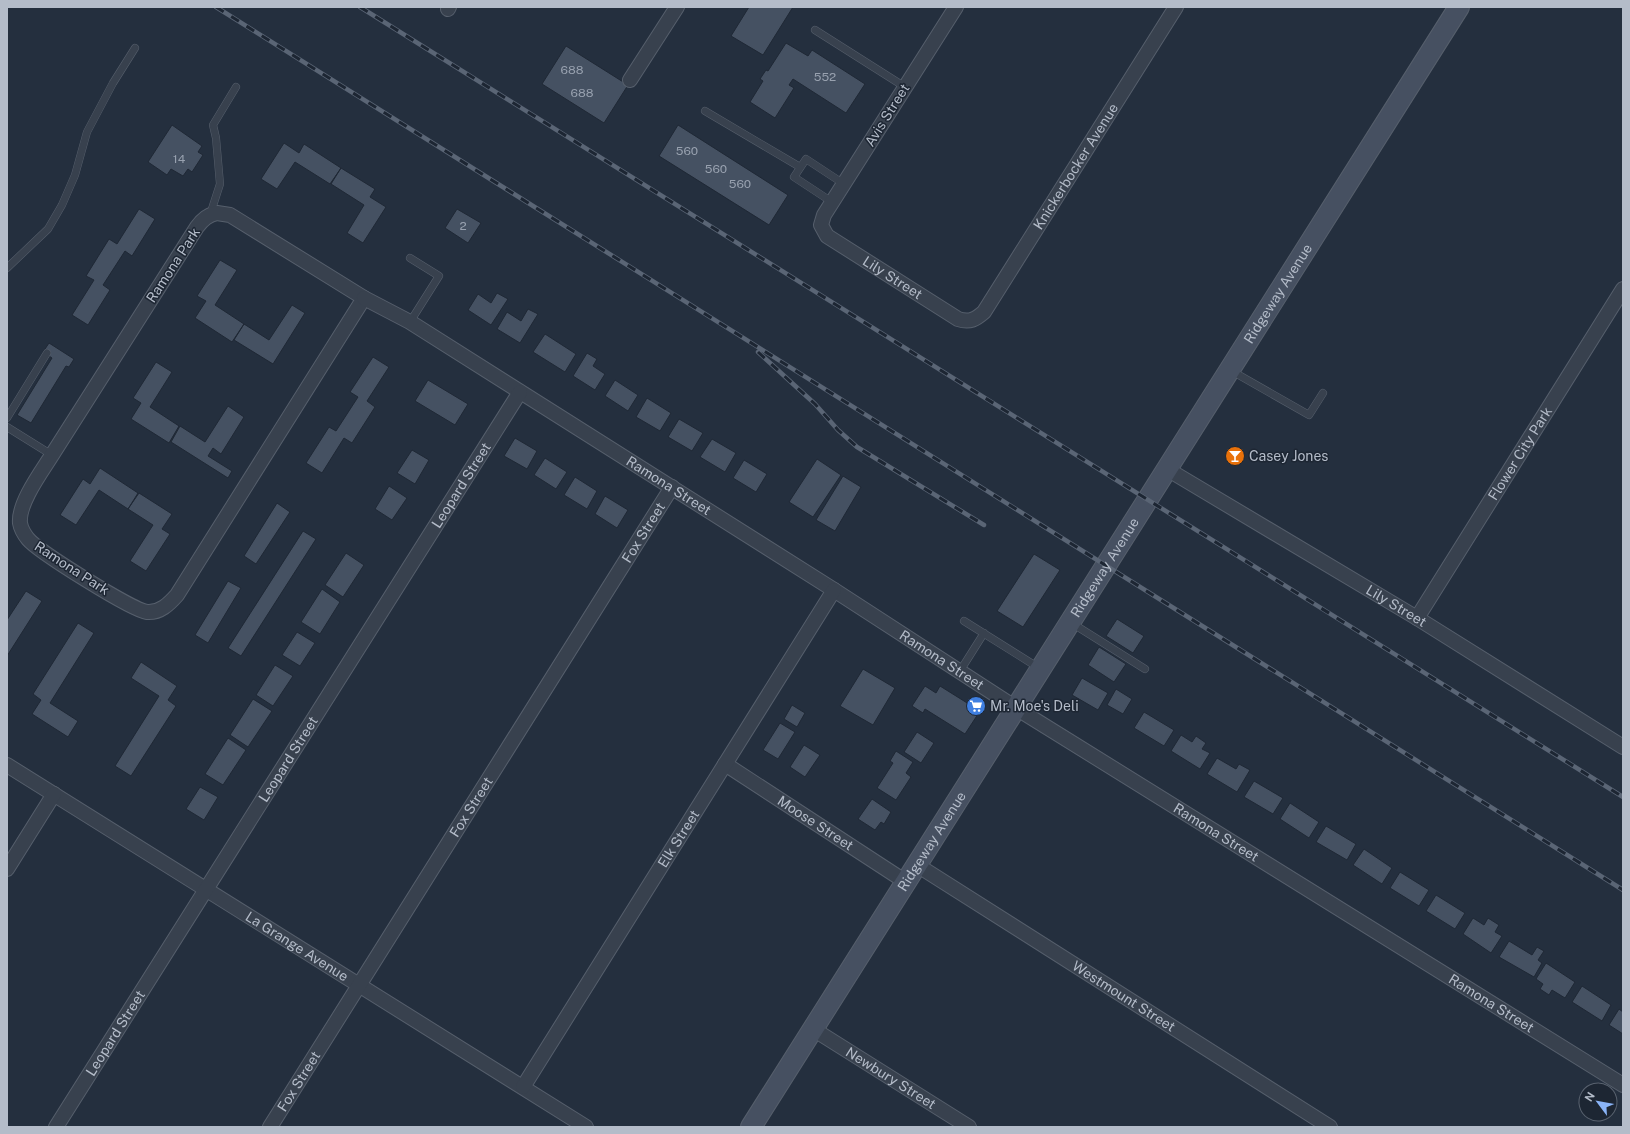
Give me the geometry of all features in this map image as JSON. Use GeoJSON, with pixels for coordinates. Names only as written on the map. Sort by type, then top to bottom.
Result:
{"type":"FeatureCollection","features":[{"type":"Feature","properties":{"kind":"street"},"geometry":{"type":"LineString","coordinates":[[630,80],[677,7]]}},
{"type":"Feature","properties":{"kind":"street","name":"Avis Street"},"geometry":{"type":"LineString","coordinates":[[821,225],[824,215],[832,202],[956,7]]}},
{"type":"Feature","properties":{"kind":"street","name":"Knickerbocker Avenue"},"geometry":{"type":"LineString","coordinates":[[971,321],[976,319],[984,312],[1176,7]]}},
{"type":"Feature","properties":{"kind":"street","name":"Ridgeway Avenue"},"geometry":{"type":"LineString","coordinates":[[751,1127],[1459,7]]}},
{"type":"Feature","properties":{"kind":"street","name":"Ramona Park"},"geometry":{"type":"LineString","coordinates":[[217,213],[230,215],[364,298],[177,595],[164,608],[155,612],[147,612],[128,605],[42,551],[28,539],[23,532],[20,524],[20,515],[31,491],[52,455],[202,219],[210,214],[217,213]]}},
{"type":"Feature","properties":{"kind":"street","name":"Lily Street"},"geometry":{"type":"LineString","coordinates":[[821,225],[827,236],[958,319],[971,321]]}},
{"type":"Feature","properties":{"kind":"street","name":"Flower City Park"},"geometry":{"type":"LineString","coordinates":[[1417,618],[1623,289]]}},
{"type":"Feature","properties":{"kind":"street","name":"Ramona Street"},"geometry":{"type":"LineString","coordinates":[[364,298],[410,322],[834,590],[1016,708],[1623,1085]]}},
{"type":"Feature","properties":{"kind":"street","name":"Leopard Street"},"geometry":{"type":"LineString","coordinates":[[56,1127],[520,392]]}},
{"type":"Feature","properties":{"kind":"street","name":"Lily Street"},"geometry":{"type":"LineString","coordinates":[[1168,469],[1417,618],[1623,747]]}},
{"type":"Feature","properties":{"kind":"street","name":"Fox Street"},"geometry":{"type":"LineString","coordinates":[[270,1127],[672,487]]}},
{"type":"Feature","properties":{"kind":"street","name":"Elk Street"},"geometry":{"type":"LineString","coordinates":[[523,1087],[834,590]]}},
{"type":"Feature","properties":{"kind":"street","name":"Moose Street"},"geometry":{"type":"LineString","coordinates":[[726,764],[906,882]]}},
{"type":"Feature","properties":{"kind":"street","name":"La Grange Avenue"},"geometry":{"type":"LineString","coordinates":[[7,765],[586,1127]]}},
{"type":"Feature","properties":{"kind":"street"},"geometry":{"type":"LineString","coordinates":[[7,869],[54,794]]}},
{"type":"Feature","properties":{"kind":"street","name":"Westmount Street"},"geometry":{"type":"LineString","coordinates":[[917,865],[1330,1127]]}},
{"type":"Feature","properties":{"kind":"street","name":"Newbury Street"},"geometry":{"type":"LineString","coordinates":[[813,1030],[969,1127]]}},
{"type":"Feature","properties":{"kind":"lane"},"geometry":{"type":"LineString","coordinates":[[815,30],[905,87]]}},
{"type":"Feature","properties":{"kind":"lane"},"geometry":{"type":"LineString","coordinates":[[7,268],[48,229],[62,205],[75,175],[87,132],[135,48]]}},
{"type":"Feature","properties":{"kind":"lane"},"geometry":{"type":"LineString","coordinates":[[210,214],[220,184],[216,138],[213,125],[236,87]]}},
{"type":"Feature","properties":{"kind":"lane"},"geometry":{"type":"LineString","coordinates":[[705,112],[800,167]]}},
{"type":"Feature","properties":{"kind":"lane"},"geometry":{"type":"LineString","coordinates":[[832,202],[794,177],[800,167],[806,159],[844,184]]}},
{"type":"Feature","properties":{"kind":"lane"},"geometry":{"type":"LineString","coordinates":[[410,258],[439,276],[410,322]]}},
{"type":"Feature","properties":{"kind":"lane"},"geometry":{"type":"LineString","coordinates":[[7,418],[47,353]]}},
{"type":"Feature","properties":{"kind":"lane"},"geometry":{"type":"LineString","coordinates":[[1230,369],[1309,416],[1323,393]]}},
{"type":"Feature","properties":{"kind":"lane"},"geometry":{"type":"LineString","coordinates":[[7,427],[52,455]]}},
{"type":"Feature","properties":{"kind":"lane"},"geometry":{"type":"LineString","coordinates":[[964,621],[1040,669]]}},
{"type":"Feature","properties":{"kind":"lane"},"geometry":{"type":"LineString","coordinates":[[1070,622],[1145,669]]}},
{"type":"Feature","properties":{"kind":"lane"},"geometry":{"type":"LineString","coordinates":[[960,671],[984,633]]}},
{"type":"Feature","properties":{"kind":"building"},"geometry":{"type":"Polygon","coordinates":[[[749,7],[793,7],[763,55],[731,36],[749,7]]]}},
{"type":"Feature","properties":{"kind":"building"},"geometry":{"type":"Polygon","coordinates":[[[786,43],[808,56],[812,50],[865,84],[846,113],[793,79],[789,85],[794,88],[775,118],[750,102],[763,81],[760,79],[766,70],[768,71],[786,43]]]}},
{"type":"Feature","properties":{"kind":"building"},"geometry":{"type":"Polygon","coordinates":[[[566,46],[628,85],[604,123],[542,84],[566,46]]]}},
{"type":"Feature","properties":{"kind":"building"},"geometry":{"type":"Polygon","coordinates":[[[172,125],[202,146],[198,152],[203,155],[192,172],[188,169],[183,176],[171,169],[167,175],[148,162],[172,125]]]}},
{"type":"Feature","properties":{"kind":"building"},"geometry":{"type":"Polygon","coordinates":[[[678,125],[788,195],[769,225],[659,156],[678,125]]]}},
{"type":"Feature","properties":{"kind":"building"},"geometry":{"type":"Polygon","coordinates":[[[284,143],[299,153],[304,144],[341,168],[330,184],[295,162],[277,189],[261,179],[284,143]]]}},
{"type":"Feature","properties":{"kind":"building"},"geometry":{"type":"Polygon","coordinates":[[[341,168],[375,189],[370,197],[386,207],[363,243],[347,233],[364,205],[331,184],[341,168]]]}},
{"type":"Feature","properties":{"kind":"building"},"geometry":{"type":"Polygon","coordinates":[[[139,209],[155,219],[132,256],[125,251],[103,285],[110,290],[88,325],[72,315],[94,280],[86,276],[109,239],[117,244],[139,209]]]}},
{"type":"Feature","properties":{"kind":"building"},"geometry":{"type":"Polygon","coordinates":[[[457,209],[481,223],[468,243],[445,228],[457,209]]]}},
{"type":"Feature","properties":{"kind":"building"},"geometry":{"type":"Polygon","coordinates":[[[220,260],[237,270],[215,305],[244,324],[232,342],[195,318],[206,301],[197,296],[220,260]]]}},
{"type":"Feature","properties":{"kind":"building"},"geometry":{"type":"Polygon","coordinates":[[[497,293],[508,299],[491,325],[468,310],[478,294],[491,303],[497,293]]]}},
{"type":"Feature","properties":{"kind":"building"},"geometry":{"type":"Polygon","coordinates":[[[292,305],[305,313],[273,364],[234,340],[244,324],[269,340],[292,305]]]}},
{"type":"Feature","properties":{"kind":"building"},"geometry":{"type":"Polygon","coordinates":[[[528,309],[538,314],[520,343],[497,329],[507,312],[521,321],[528,309]]]}},
{"type":"Feature","properties":{"kind":"building"},"geometry":{"type":"Polygon","coordinates":[[[545,334],[576,354],[565,372],[533,352],[545,334]]]}},
{"type":"Feature","properties":{"kind":"building"},"geometry":{"type":"Polygon","coordinates":[[[49,343],[74,359],[69,367],[66,366],[31,423],[17,415],[52,358],[43,352],[49,343]]]}},
{"type":"Feature","properties":{"kind":"building"},"geometry":{"type":"Polygon","coordinates":[[[587,353],[597,359],[593,366],[605,374],[595,390],[573,376],[587,353]]]}},
{"type":"Feature","properties":{"kind":"building"},"geometry":{"type":"Polygon","coordinates":[[[373,357],[389,367],[367,401],[375,407],[352,443],[344,438],[322,473],[306,463],[329,427],[336,431],[358,397],[350,392],[373,357]]]}},
{"type":"Feature","properties":{"kind":"building"},"geometry":{"type":"Polygon","coordinates":[[[156,362],[172,372],[150,407],[179,426],[169,443],[131,419],[141,403],[133,398],[156,362]]]}},
{"type":"Feature","properties":{"kind":"building"},"geometry":{"type":"Polygon","coordinates":[[[428,380],[468,404],[455,425],[415,401],[428,380]]]}},
{"type":"Feature","properties":{"kind":"building"},"geometry":{"type":"Polygon","coordinates":[[[615,380],[638,395],[628,411],[605,396],[615,380]]]}},
{"type":"Feature","properties":{"kind":"building"},"geometry":{"type":"Polygon","coordinates":[[[647,398],[671,413],[660,431],[636,417],[647,398]]]}},
{"type":"Feature","properties":{"kind":"building"},"geometry":{"type":"Polygon","coordinates":[[[228,406],[244,417],[221,454],[213,448],[208,456],[232,471],[228,478],[171,442],[180,426],[205,442],[228,406]]]}},
{"type":"Feature","properties":{"kind":"building"},"geometry":{"type":"Polygon","coordinates":[[[679,419],[703,433],[692,451],[668,437],[679,419]]]}},
{"type":"Feature","properties":{"kind":"building"},"geometry":{"type":"Polygon","coordinates":[[[515,438],[537,451],[527,469],[504,456],[515,438]]]}},
{"type":"Feature","properties":{"kind":"building"},"geometry":{"type":"Polygon","coordinates":[[[712,439],[736,453],[725,472],[700,457],[712,439]]]}},
{"type":"Feature","properties":{"kind":"building"},"geometry":{"type":"Polygon","coordinates":[[[412,450],[429,460],[415,484],[397,473],[412,450]]]}},
{"type":"Feature","properties":{"kind":"building"},"geometry":{"type":"Polygon","coordinates":[[[545,458],[567,472],[556,489],[534,475],[545,458]]]}},
{"type":"Feature","properties":{"kind":"building"},"geometry":{"type":"Polygon","coordinates":[[[817,459],[841,475],[813,517],[789,502],[817,459]]]}},
{"type":"Feature","properties":{"kind":"building"},"geometry":{"type":"Polygon","coordinates":[[[744,460],[767,474],[756,492],[733,478],[744,460]]]}},
{"type":"Feature","properties":{"kind":"building"},"geometry":{"type":"Polygon","coordinates":[[[100,468],[138,493],[128,509],[99,490],[76,525],[60,515],[83,479],[90,484],[100,468]]]}},
{"type":"Feature","properties":{"kind":"building"},"geometry":{"type":"Polygon","coordinates":[[[843,476],[861,487],[835,531],[816,520],[843,476]]]}},
{"type":"Feature","properties":{"kind":"building"},"geometry":{"type":"Polygon","coordinates":[[[575,477],[597,491],[587,509],[564,495],[575,477]]]}},
{"type":"Feature","properties":{"kind":"building"},"geometry":{"type":"Polygon","coordinates":[[[389,486],[407,498],[392,520],[375,509],[389,486]]]}},
{"type":"Feature","properties":{"kind":"building"},"geometry":{"type":"Polygon","coordinates":[[[139,493],[172,514],[162,529],[170,534],[146,571],[130,561],[153,525],[128,509],[139,493]]]}},
{"type":"Feature","properties":{"kind":"building"},"geometry":{"type":"Polygon","coordinates":[[[605,496],[628,510],[617,528],[595,514],[605,496]]]}},
{"type":"Feature","properties":{"kind":"building"},"geometry":{"type":"Polygon","coordinates":[[[277,503],[290,512],[256,564],[244,556],[277,503]]]}},
{"type":"Feature","properties":{"kind":"building"},"geometry":{"type":"Polygon","coordinates":[[[303,531],[316,539],[241,656],[228,648],[303,531]]]}},
{"type":"Feature","properties":{"kind":"building"},"geometry":{"type":"Polygon","coordinates":[[[346,553],[364,565],[343,597],[325,585],[346,553]]]}},
{"type":"Feature","properties":{"kind":"building"},"geometry":{"type":"Polygon","coordinates":[[[1034,554],[1060,570],[1023,627],[997,611],[1034,554]]]}},
{"type":"Feature","properties":{"kind":"building"},"geometry":{"type":"Polygon","coordinates":[[[228,581],[241,588],[208,643],[195,635],[228,581]]]}},
{"type":"Feature","properties":{"kind":"building"},"geometry":{"type":"Polygon","coordinates":[[[322,589],[340,602],[320,634],[301,622],[322,589]]]}},
{"type":"Feature","properties":{"kind":"building"},"geometry":{"type":"Polygon","coordinates":[[[26,591],[42,601],[7,656],[7,620],[26,591]]]}},
{"type":"Feature","properties":{"kind":"building"},"geometry":{"type":"Polygon","coordinates":[[[1117,619],[1144,636],[1133,653],[1106,636],[1117,619]]]}},
{"type":"Feature","properties":{"kind":"building"},"geometry":{"type":"Polygon","coordinates":[[[78,623],[94,633],[50,703],[78,721],[68,737],[32,714],[41,700],[33,694],[78,623]]]}},
{"type":"Feature","properties":{"kind":"building"},"geometry":{"type":"Polygon","coordinates":[[[297,632],[315,643],[300,666],[282,655],[297,632]]]}},
{"type":"Feature","properties":{"kind":"building"},"geometry":{"type":"Polygon","coordinates":[[[1099,647],[1126,664],[1114,682],[1088,665],[1099,647]]]}},
{"type":"Feature","properties":{"kind":"building"},"geometry":{"type":"Polygon","coordinates":[[[141,662],[177,686],[168,700],[176,706],[131,776],[115,766],[159,696],[131,678],[141,662]]]}},
{"type":"Feature","properties":{"kind":"building"},"geometry":{"type":"Polygon","coordinates":[[[275,665],[293,676],[273,706],[256,695],[275,665]]]}},
{"type":"Feature","properties":{"kind":"building"},"geometry":{"type":"Polygon","coordinates":[[[863,669],[895,688],[873,725],[840,706],[863,669]]]}},
{"type":"Feature","properties":{"kind":"building"},"geometry":{"type":"Polygon","coordinates":[[[1082,678],[1108,693],[1098,710],[1072,695],[1082,678]]]}},
{"type":"Feature","properties":{"kind":"building"},"geometry":{"type":"Polygon","coordinates":[[[925,686],[936,693],[940,686],[980,711],[965,734],[925,709],[923,713],[912,706],[925,686]]]}},
{"type":"Feature","properties":{"kind":"building"},"geometry":{"type":"Polygon","coordinates":[[[1116,689],[1132,699],[1123,714],[1107,705],[1116,689]]]}},
{"type":"Feature","properties":{"kind":"building"},"geometry":{"type":"Polygon","coordinates":[[[253,699],[272,711],[248,747],[230,735],[253,699]]]}},
{"type":"Feature","properties":{"kind":"building"},"geometry":{"type":"Polygon","coordinates":[[[792,705],[805,713],[797,727],[784,719],[792,705]]]}},
{"type":"Feature","properties":{"kind":"building"},"geometry":{"type":"Polygon","coordinates":[[[1144,712],[1174,730],[1164,746],[1134,728],[1144,712]]]}},
{"type":"Feature","properties":{"kind":"building"},"geometry":{"type":"Polygon","coordinates":[[[780,723],[795,732],[778,759],[763,750],[780,723]]]}},
{"type":"Feature","properties":{"kind":"building"},"geometry":{"type":"Polygon","coordinates":[[[917,732],[934,743],[921,763],[904,752],[917,732]]]}},
{"type":"Feature","properties":{"kind":"building"},"geometry":{"type":"Polygon","coordinates":[[[1181,735],[1192,742],[1196,736],[1206,743],[1202,749],[1210,753],[1200,769],[1171,751],[1181,735]]]}},
{"type":"Feature","properties":{"kind":"building"},"geometry":{"type":"Polygon","coordinates":[[[228,738],[246,750],[223,785],[205,774],[228,738]]]}},
{"type":"Feature","properties":{"kind":"building"},"geometry":{"type":"Polygon","coordinates":[[[804,745],[820,755],[805,777],[790,767],[804,745]]]}},
{"type":"Feature","properties":{"kind":"building"},"geometry":{"type":"Polygon","coordinates":[[[896,751],[913,762],[906,773],[911,777],[896,800],[877,788],[893,763],[890,761],[896,751]]]}},
{"type":"Feature","properties":{"kind":"building"},"geometry":{"type":"Polygon","coordinates":[[[1217,758],[1236,769],[1239,764],[1250,770],[1237,792],[1207,774],[1217,758]]]}},
{"type":"Feature","properties":{"kind":"building"},"geometry":{"type":"Polygon","coordinates":[[[1254,781],[1283,798],[1273,814],[1244,797],[1254,781]]]}},
{"type":"Feature","properties":{"kind":"building"},"geometry":{"type":"Polygon","coordinates":[[[200,787],[218,797],[204,820],[186,809],[200,787]]]}},
{"type":"Feature","properties":{"kind":"building"},"geometry":{"type":"Polygon","coordinates":[[[872,799],[891,812],[884,824],[881,822],[875,830],[858,819],[872,799]]]}},
{"type":"Feature","properties":{"kind":"building"},"geometry":{"type":"Polygon","coordinates":[[[1290,803],[1319,822],[1309,838],[1280,819],[1290,803]]]}},
{"type":"Feature","properties":{"kind":"building"},"geometry":{"type":"Polygon","coordinates":[[[1326,826],[1356,844],[1347,860],[1316,842],[1326,826]]]}},
{"type":"Feature","properties":{"kind":"building"},"geometry":{"type":"Polygon","coordinates":[[[1364,849],[1392,868],[1382,884],[1353,865],[1364,849]]]}},
{"type":"Feature","properties":{"kind":"building"},"geometry":{"type":"Polygon","coordinates":[[[1400,872],[1429,890],[1419,906],[1390,888],[1400,872]]]}},
{"type":"Feature","properties":{"kind":"building"},"geometry":{"type":"Polygon","coordinates":[[[1436,895],[1465,913],[1455,929],[1426,911],[1436,895]]]}},
{"type":"Feature","properties":{"kind":"building"},"geometry":{"type":"Polygon","coordinates":[[[1473,918],[1484,925],[1488,918],[1499,925],[1495,932],[1502,936],[1491,953],[1463,934],[1473,918]]]}},
{"type":"Feature","properties":{"kind":"building"},"geometry":{"type":"Polygon","coordinates":[[[1509,941],[1532,955],[1537,947],[1544,951],[1538,960],[1542,963],[1534,977],[1499,957],[1509,941]]]}},
{"type":"Feature","properties":{"kind":"building"},"geometry":{"type":"Polygon","coordinates":[[[1546,963],[1575,982],[1565,998],[1552,990],[1549,995],[1540,989],[1543,984],[1536,979],[1546,963]]]}},
{"type":"Feature","properties":{"kind":"building"},"geometry":{"type":"Polygon","coordinates":[[[1582,986],[1611,1005],[1602,1021],[1572,1002],[1582,986]]]}},
{"type":"Feature","properties":{"kind":"building"},"geometry":{"type":"Polygon","coordinates":[[[1619,1009],[1623,1012],[1623,1034],[1609,1025],[1619,1009]]]}},
{"type":"Feature","properties":{"kind":"railway"},"geometry":{"type":"LineString","coordinates":[[216,7],[1623,890]]}},
{"type":"Feature","properties":{"kind":"railway"},"geometry":{"type":"LineString","coordinates":[[360,7],[1623,797]]}},
{"type":"Feature","properties":{"kind":"railway"},"geometry":{"type":"LineString","coordinates":[[758,352],[815,404],[838,430],[857,447],[984,525]]}},
{"type":"Feature","properties":{"kind":"place","name":"Casey Jones"},"geometry":{"type":"Point","coordinates":[1235,456]}},
{"type":"Feature","properties":{"kind":"place","name":"Mr. Moe's Deli"},"geometry":{"type":"Point","coordinates":[976,706]}}]}
